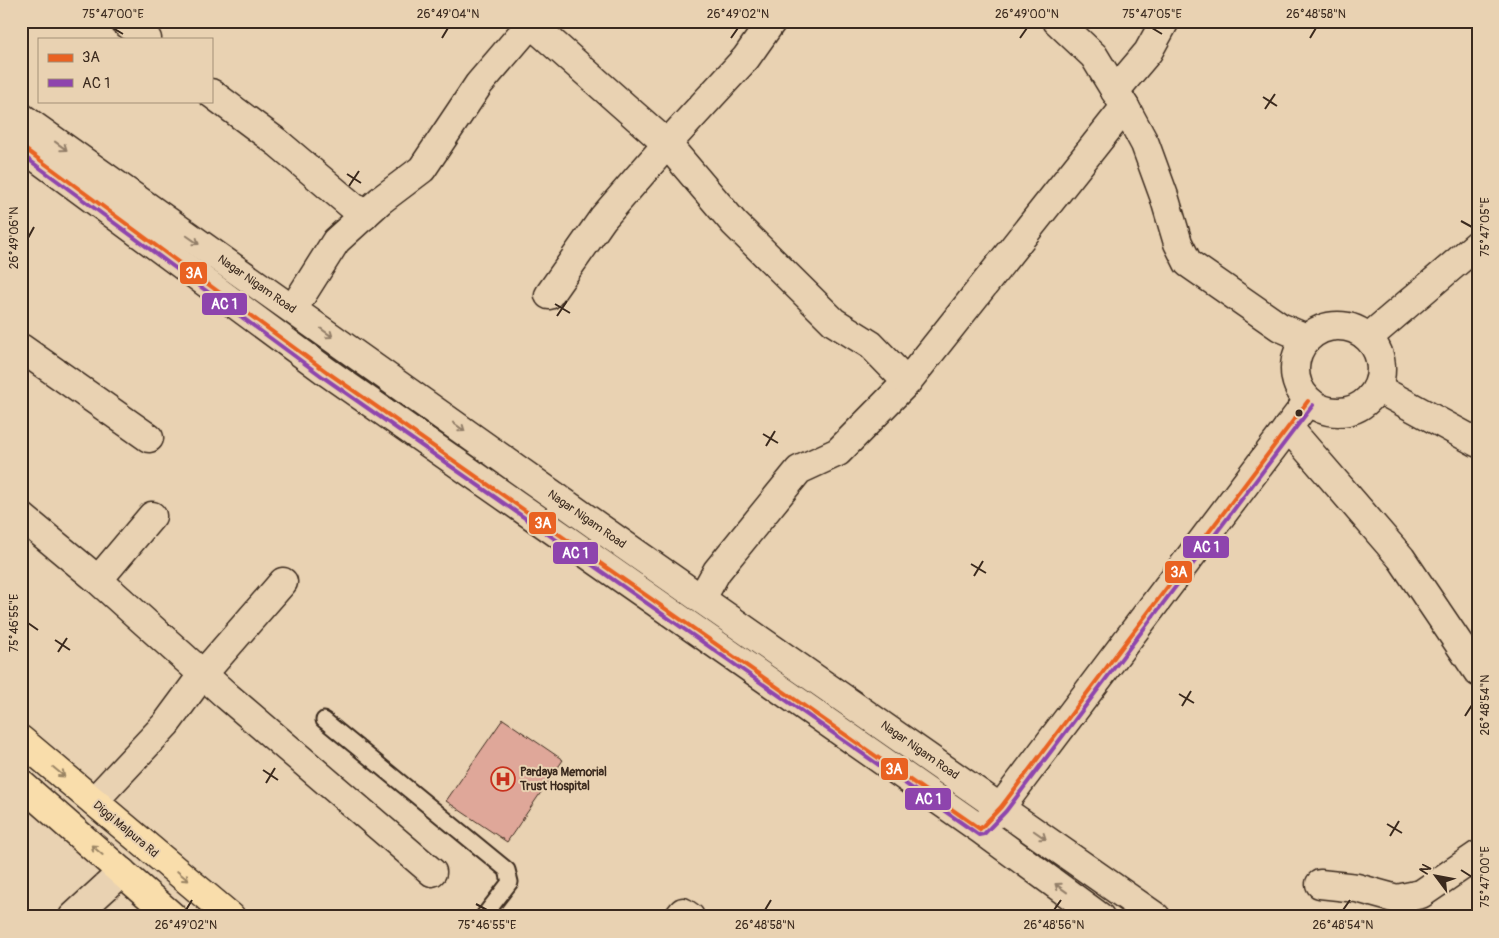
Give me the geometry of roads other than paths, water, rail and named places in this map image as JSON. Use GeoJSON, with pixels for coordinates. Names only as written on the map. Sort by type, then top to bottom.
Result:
{"type":"FeatureCollection","features":[{"type":"Feature","properties":{"kind":"main road","name":"Diggi Malpura Rd"},"geometry":{"type":"LineString","coordinates":[[21,740],[231,917]]}},
{"type":"Feature","properties":{"kind":"main road"},"geometry":{"type":"LineString","coordinates":[[21,784],[173,917]]}},
{"type":"Feature","properties":{"kind":"street"},"geometry":{"type":"LineString","coordinates":[[124,21],[146,38]]}},
{"type":"Feature","properties":{"kind":"street"},"geometry":{"type":"LineString","coordinates":[[550,295],[603,218],[667,144],[746,58],[772,21]]}},
{"type":"Feature","properties":{"kind":"street"},"geometry":{"type":"LineString","coordinates":[[1058,21],[1094,56],[1145,144],[1164,196],[1178,243],[1188,263],[1280,327],[1306,338]]}},
{"type":"Feature","properties":{"kind":"street"},"geometry":{"type":"LineString","coordinates":[[702,598],[717,571],[798,470],[838,452],[907,382],[1120,99],[1165,21]]}},
{"type":"Feature","properties":{"kind":"street"},"geometry":{"type":"LineString","coordinates":[[293,309],[336,241],[422,169],[479,84],[531,22],[667,144],[740,229],[834,322],[871,345],[907,382]]}},
{"type":"Feature","properties":{"kind":"street"},"geometry":{"type":"LineString","coordinates":[[212,94],[278,143],[364,216]]}},
{"type":"Feature","properties":{"kind":"street","name":"Nagar Nigam Road"},"geometry":{"type":"LineString","coordinates":[[21,118],[1156,917]]}},
{"type":"Feature","properties":{"kind":"street"},"geometry":{"type":"LineString","coordinates":[[21,146],[327,372],[980,829],[1100,917]]}},
{"type":"Feature","properties":{"kind":"street"},"geometry":{"type":"LineString","coordinates":[[1368,337],[1478,244]]}},
{"type":"Feature","properties":{"kind":"street"},"geometry":{"type":"LineString","coordinates":[[1337,324],[1354,328],[1368,337],[1378,350],[1382,367],[1377,388],[1370,399],[1356,409],[1340,412],[1322,410],[1308,400],[1298,387],[1294,370],[1297,353],[1306,338],[1320,328],[1337,324]]}},
{"type":"Feature","properties":{"kind":"street"},"geometry":{"type":"LineString","coordinates":[[21,348],[149,438]]}},
{"type":"Feature","properties":{"kind":"street"},"geometry":{"type":"LineString","coordinates":[[1377,388],[1478,443]]}},
{"type":"Feature","properties":{"kind":"street"},"geometry":{"type":"LineString","coordinates":[[980,829],[1001,807],[1308,400]]}},
{"type":"Feature","properties":{"kind":"street"},"geometry":{"type":"LineString","coordinates":[[1288,427],[1401,558],[1469,644],[1478,672]]}},
{"type":"Feature","properties":{"kind":"street"},"geometry":{"type":"LineString","coordinates":[[21,516],[98,580],[203,674],[432,872]]}},
{"type":"Feature","properties":{"kind":"street"},"geometry":{"type":"LineString","coordinates":[[98,580],[152,516]]}},
{"type":"Feature","properties":{"kind":"street"},"geometry":{"type":"LineString","coordinates":[[94,801],[166,724],[203,674],[283,582]]}},
{"type":"Feature","properties":{"kind":"street"},"geometry":{"type":"LineString","coordinates":[[1320,884],[1356,888],[1397,899],[1421,894],[1478,855]]}},
{"type":"Feature","properties":{"kind":"street"},"geometry":{"type":"LineString","coordinates":[[73,917],[122,872]]}},
{"type":"Feature","properties":{"kind":"street"},"geometry":{"type":"LineString","coordinates":[[679,917],[684,912],[690,917]]}},
{"type":"Feature","properties":{"kind":"lane"},"geometry":{"type":"LineString","coordinates":[[324,720],[508,870],[510,882],[483,917]]}},
{"type":"Feature","properties":{"kind":"place","name":"Pardaya Memorial Trust Hospital"},"geometry":{"type":"Point","coordinates":[503,779]}}]}
